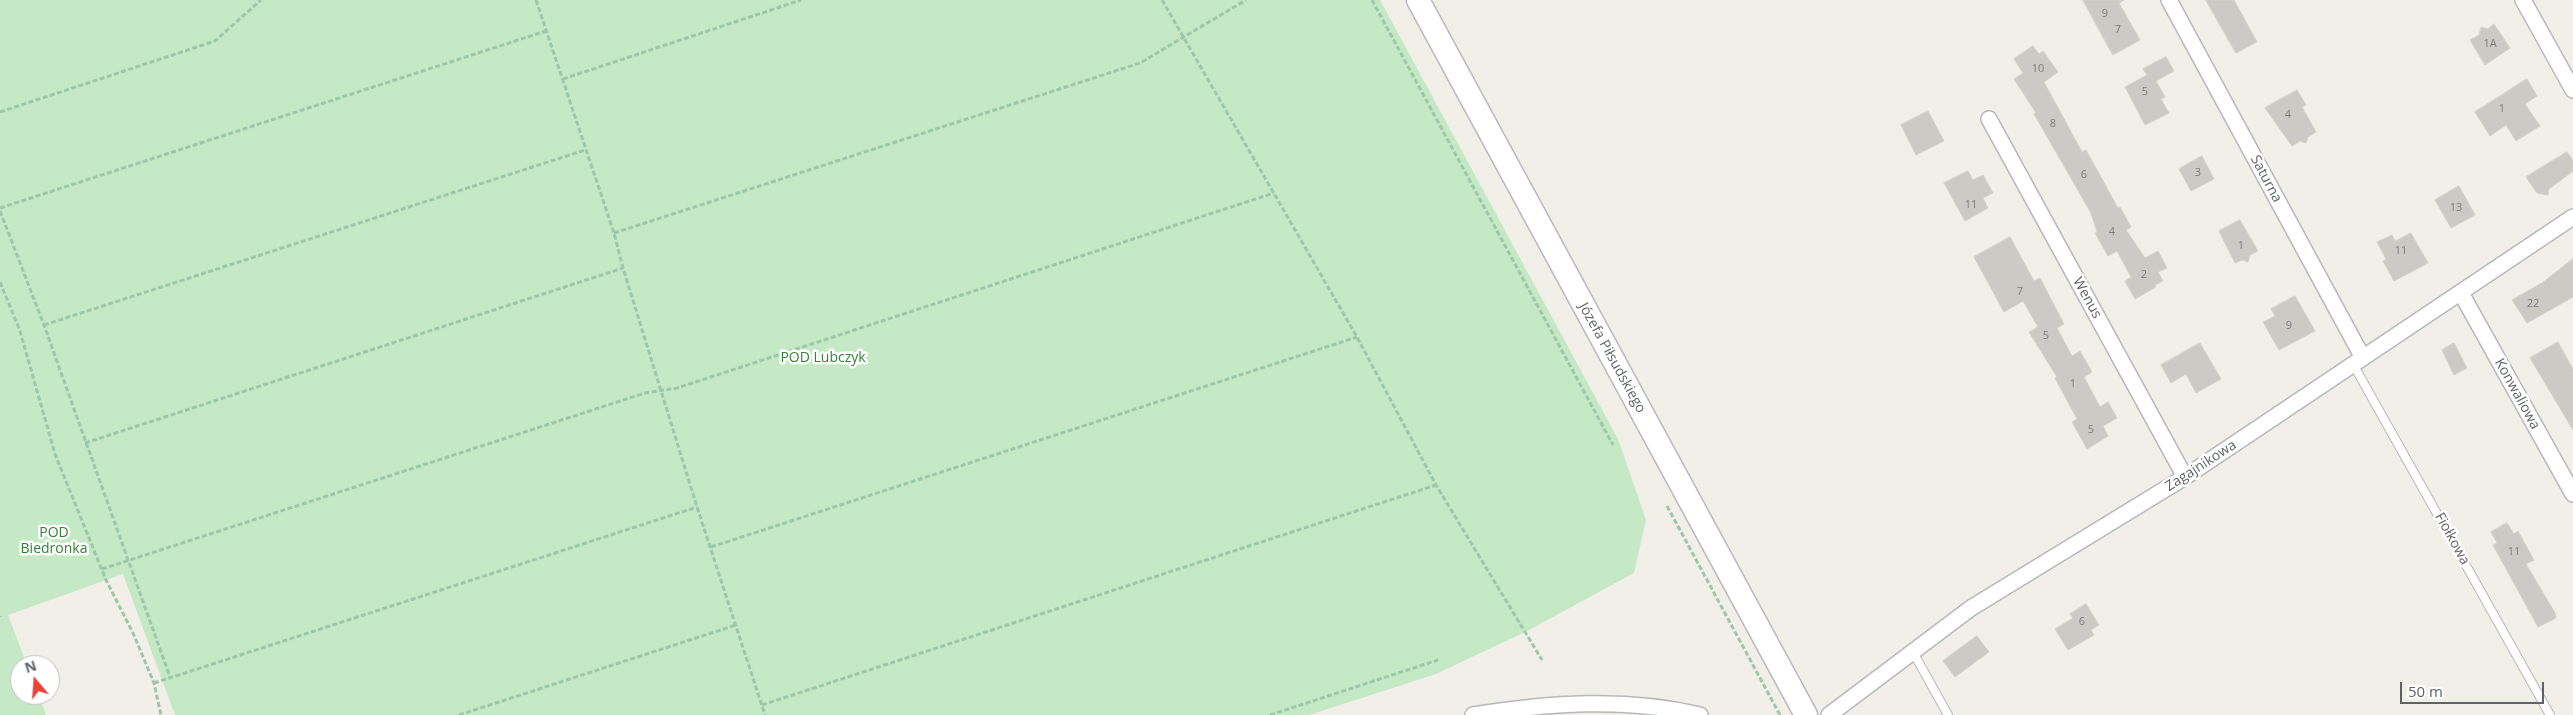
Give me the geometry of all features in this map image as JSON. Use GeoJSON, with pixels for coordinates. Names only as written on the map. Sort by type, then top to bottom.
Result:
{"type":"FeatureCollection","features":[{"type":"Feature","properties":{"kind":"street","name":"Józefa Piłsudskiego"},"geometry":{"type":"LineString","coordinates":[[1418,0],[1806,715]]}},
{"type":"Feature","properties":{"kind":"street","name":"Saturna"},"geometry":{"type":"LineString","coordinates":[[2169,0],[2358,361]]}},
{"type":"Feature","properties":{"kind":"street"},"geometry":{"type":"LineString","coordinates":[[2523,0],[2573,90]]}},
{"type":"Feature","properties":{"kind":"street","name":"Wenus"},"geometry":{"type":"LineString","coordinates":[[1989,119],[2185,478]]}},
{"type":"Feature","properties":{"kind":"street","name":"Zagajnikowa"},"geometry":{"type":"LineString","coordinates":[[1829,715],[1971,608],[2185,478],[2573,217]]}},
{"type":"Feature","properties":{"kind":"street","name":"Konwaliowa"},"geometry":{"type":"LineString","coordinates":[[2461,293],[2573,494]]}},
{"type":"Feature","properties":{"kind":"street"},"geometry":{"type":"LineString","coordinates":[[1473,715],[1576,703],[1654,706],[1700,715]]}},
{"type":"Feature","properties":{"kind":"lane","name":"Fiołkowa"},"geometry":{"type":"LineString","coordinates":[[2358,361],[2550,715]]}},
{"type":"Feature","properties":{"kind":"lane"},"geometry":{"type":"LineString","coordinates":[[1913,652],[1948,715]]}},
{"type":"Feature","properties":{"kind":"path"},"geometry":{"type":"LineString","coordinates":[[0,112],[215,41],[262,0]]}},
{"type":"Feature","properties":{"kind":"path"},"geometry":{"type":"LineString","coordinates":[[536,0],[614,233],[696,506],[765,715]]}},
{"type":"Feature","properties":{"kind":"path"},"geometry":{"type":"LineString","coordinates":[[563,79],[801,0]]}},
{"type":"Feature","properties":{"kind":"path"},"geometry":{"type":"LineString","coordinates":[[1162,0],[1358,337],[1436,485],[1542,660]]}},
{"type":"Feature","properties":{"kind":"path"},"geometry":{"type":"LineString","coordinates":[[614,233],[1140,63],[1246,0]]}},
{"type":"Feature","properties":{"kind":"path"},"geometry":{"type":"LineString","coordinates":[[1372,0],[1613,445]]}},
{"type":"Feature","properties":{"kind":"path"},"geometry":{"type":"LineString","coordinates":[[170,677],[44,325],[0,209],[546,32]]}},
{"type":"Feature","properties":{"kind":"path"},"geometry":{"type":"LineString","coordinates":[[44,325],[585,150]]}},
{"type":"Feature","properties":{"kind":"path"},"geometry":{"type":"LineString","coordinates":[[102,569],[636,396],[677,388],[1274,193]]}},
{"type":"Feature","properties":{"kind":"path"},"geometry":{"type":"LineString","coordinates":[[85,443],[623,268]]}},
{"type":"Feature","properties":{"kind":"path"},"geometry":{"type":"LineString","coordinates":[[0,282],[20,331],[55,454],[102,569],[133,633],[154,683],[161,715]]}},
{"type":"Feature","properties":{"kind":"path"},"geometry":{"type":"LineString","coordinates":[[711,547],[1358,337]]}},
{"type":"Feature","properties":{"kind":"path"},"geometry":{"type":"LineString","coordinates":[[762,705],[1436,485]]}},
{"type":"Feature","properties":{"kind":"path"},"geometry":{"type":"LineString","coordinates":[[154,683],[696,506]]}},
{"type":"Feature","properties":{"kind":"path"},"geometry":{"type":"LineString","coordinates":[[459,715],[736,625]]}},
{"type":"Feature","properties":{"kind":"path"},"geometry":{"type":"LineString","coordinates":[[1270,715],[1438,660]]}},
{"type":"Feature","properties":{"kind":"green space","name":"POD Lubczyk"},"geometry":{"type":"Polygon","coordinates":[[[0,0],[1380,0],[1618,439],[1646,520],[1634,573],[1527,631],[1436,674],[1309,715],[175,715],[123,574],[8,615],[23,655],[10,655],[10,705],[42,705],[46,715],[0,715],[0,0]]]}},
{"type":"Feature","properties":{"kind":"building"},"geometry":{"type":"Polygon","coordinates":[[[2083,0],[2124,0],[2119,3],[2140,40],[2113,55],[2083,0]]]}},
{"type":"Feature","properties":{"kind":"building"},"geometry":{"type":"Polygon","coordinates":[[[2206,0],[2234,0],[2257,42],[2236,53],[2206,0]]]}},
{"type":"Feature","properties":{"kind":"building"},"geometry":{"type":"Polygon","coordinates":[[[2494,24],[2510,48],[2485,65],[2470,40],[2479,35],[2481,27],[2488,29],[2494,24]]]}},
{"type":"Feature","properties":{"kind":"building"},"geometry":{"type":"Polygon","coordinates":[[[2033,46],[2039,54],[2043,51],[2058,72],[2044,82],[2082,152],[2086,150],[2118,208],[2120,207],[2131,227],[2126,230],[2145,258],[2158,251],[2167,268],[2158,272],[2163,281],[2135,299],[2125,281],[2131,277],[2117,251],[2108,256],[2095,233],[2097,232],[2091,213],[2034,114],[2036,113],[2014,79],[2023,73],[2014,59],[2033,46]]]}},
{"type":"Feature","properties":{"kind":"building"},"geometry":{"type":"Polygon","coordinates":[[[2166,57],[2174,71],[2156,81],[2165,97],[2161,99],[2169,113],[2145,125],[2125,87],[2147,75],[2143,69],[2166,57]]]}},
{"type":"Feature","properties":{"kind":"building"},"geometry":{"type":"Polygon","coordinates":[[[2527,79],[2537,96],[2525,104],[2540,126],[2516,141],[2506,125],[2490,136],[2475,112],[2527,79]]]}},
{"type":"Feature","properties":{"kind":"building"},"geometry":{"type":"Polygon","coordinates":[[[2297,90],[2306,105],[2302,107],[2316,132],[2308,137],[2306,143],[2300,141],[2292,146],[2265,108],[2297,90]]]}},
{"type":"Feature","properties":{"kind":"building"},"geometry":{"type":"Polygon","coordinates":[[[1928,111],[1944,141],[1916,155],[1901,125],[1928,111]]]}},
{"type":"Feature","properties":{"kind":"building"},"geometry":{"type":"Polygon","coordinates":[[[2567,152],[2573,160],[2573,171],[2549,189],[2548,195],[2537,193],[2526,177],[2567,152]]]}},
{"type":"Feature","properties":{"kind":"building"},"geometry":{"type":"Polygon","coordinates":[[[2202,156],[2214,179],[2191,191],[2179,169],[2202,156]]]}},
{"type":"Feature","properties":{"kind":"building"},"geometry":{"type":"Polygon","coordinates":[[[1968,171],[1973,180],[1983,175],[1993,193],[1983,198],[1988,208],[1965,221],[1944,183],[1968,171]]]}},
{"type":"Feature","properties":{"kind":"building"},"geometry":{"type":"Polygon","coordinates":[[[2459,186],[2475,215],[2451,228],[2435,200],[2459,186]]]}},
{"type":"Feature","properties":{"kind":"building"},"geometry":{"type":"Polygon","coordinates":[[[2240,220],[2258,251],[2250,255],[2248,262],[2242,260],[2235,263],[2219,231],[2240,220]]]}},
{"type":"Feature","properties":{"kind":"building"},"geometry":{"type":"Polygon","coordinates":[[[2411,233],[2428,263],[2394,281],[2383,261],[2386,259],[2377,242],[2392,235],[2395,241],[2411,233]]]}},
{"type":"Feature","properties":{"kind":"building"},"geometry":{"type":"Polygon","coordinates":[[[2010,237],[2034,281],[2040,278],[2064,324],[2057,328],[2072,356],[2080,351],[2092,372],[2084,377],[2100,407],[2108,402],[2117,418],[2103,426],[2108,436],[2087,449],[2072,422],[2077,419],[2055,378],[2057,377],[2029,332],[2038,327],[2023,301],[2004,312],[1974,257],[2010,237]]]}},
{"type":"Feature","properties":{"kind":"building"},"geometry":{"type":"Polygon","coordinates":[[[2573,259],[2573,297],[2527,323],[2512,300],[2542,283],[2573,259]]]}},
{"type":"Feature","properties":{"kind":"building"},"geometry":{"type":"Polygon","coordinates":[[[2295,296],[2315,331],[2279,350],[2263,322],[2275,316],[2271,309],[2295,296]]]}},
{"type":"Feature","properties":{"kind":"building"},"geometry":{"type":"Polygon","coordinates":[[[2558,342],[2573,369],[2573,430],[2530,358],[2558,342]]]}},
{"type":"Feature","properties":{"kind":"building"},"geometry":{"type":"Polygon","coordinates":[[[2200,343],[2221,379],[2196,393],[2186,374],[2171,383],[2161,365],[2200,343]]]}},
{"type":"Feature","properties":{"kind":"building"},"geometry":{"type":"Polygon","coordinates":[[[2454,343],[2467,368],[2454,375],[2442,350],[2454,343]]]}},
{"type":"Feature","properties":{"kind":"building"},"geometry":{"type":"Polygon","coordinates":[[[2507,523],[2514,534],[2518,531],[2534,560],[2526,564],[2555,613],[2556,618],[2538,627],[2493,545],[2497,543],[2491,532],[2507,523]]]}},
{"type":"Feature","properties":{"kind":"building"},"geometry":{"type":"Polygon","coordinates":[[[2086,604],[2099,625],[2091,630],[2094,635],[2068,650],[2055,629],[2073,618],[2070,614],[2086,604]]]}},
{"type":"Feature","properties":{"kind":"building"},"geometry":{"type":"Polygon","coordinates":[[[1977,636],[1989,652],[1955,677],[1943,661],[1977,636]]]}},
{"type":"Feature","properties":{"kind":"park label","name":"POD Biedronka"},"geometry":{"type":"Point","coordinates":[54,542]}}]}
